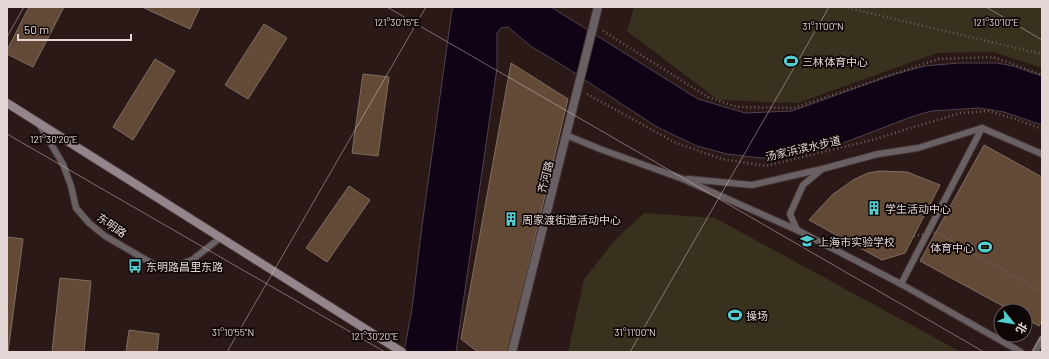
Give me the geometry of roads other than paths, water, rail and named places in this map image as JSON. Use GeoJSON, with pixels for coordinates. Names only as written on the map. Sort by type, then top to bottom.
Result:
{"type":"FeatureCollection","features":[{"type":"Feature","properties":{"kind":"main road","name":"东明路"},"geometry":{"type":"LineString","coordinates":[[7,103],[402,352]]}},
{"type":"Feature","properties":{"kind":"street","name":"齐河路"},"geometry":{"type":"LineString","coordinates":[[512,352],[598,7]]}},
{"type":"Feature","properties":{"kind":"lane","name":"东明路"},"geometry":{"type":"LineString","coordinates":[[38,123],[63,164],[71,186],[76,208],[89,223],[106,236],[155,265],[173,267],[192,260],[220,238]]}},
{"type":"Feature","properties":{"kind":"lane"},"geometry":{"type":"LineString","coordinates":[[683,179],[752,185],[878,154],[918,148],[982,128],[1042,154]]}},
{"type":"Feature","properties":{"kind":"lane"},"geometry":{"type":"LineString","coordinates":[[901,284],[982,128]]}},
{"type":"Feature","properties":{"kind":"lane"},"geometry":{"type":"LineString","coordinates":[[566,135],[683,179],[797,230],[901,284],[1021,352]]}},
{"type":"Feature","properties":{"kind":"lane"},"geometry":{"type":"LineString","coordinates":[[797,230],[790,214],[803,185],[822,169]]}},
{"type":"Feature","properties":{"kind":"lane"},"geometry":{"type":"LineString","coordinates":[[1035,352],[1042,339]]}},
{"type":"Feature","properties":{"kind":"place","name":"三林体育中心"},"geometry":{"type":"Point","coordinates":[791,61]}},
{"type":"Feature","properties":{"kind":"place","name":"学生活动中心"},"geometry":{"type":"Point","coordinates":[874,208]}},
{"type":"Feature","properties":{"kind":"place","name":"周家渡街道活动中心"},"geometry":{"type":"Point","coordinates":[511,219]}},
{"type":"Feature","properties":{"kind":"place","name":"上海市实验学校"},"geometry":{"type":"Point","coordinates":[807,241]}},
{"type":"Feature","properties":{"kind":"place","name":"体育中心"},"geometry":{"type":"Point","coordinates":[985,247]}},
{"type":"Feature","properties":{"kind":"place","name":"东明路昌里东路"},"geometry":{"type":"Point","coordinates":[135,266]}},
{"type":"Feature","properties":{"kind":"place","name":"操场"},"geometry":{"type":"Point","coordinates":[735,315]}}]}
